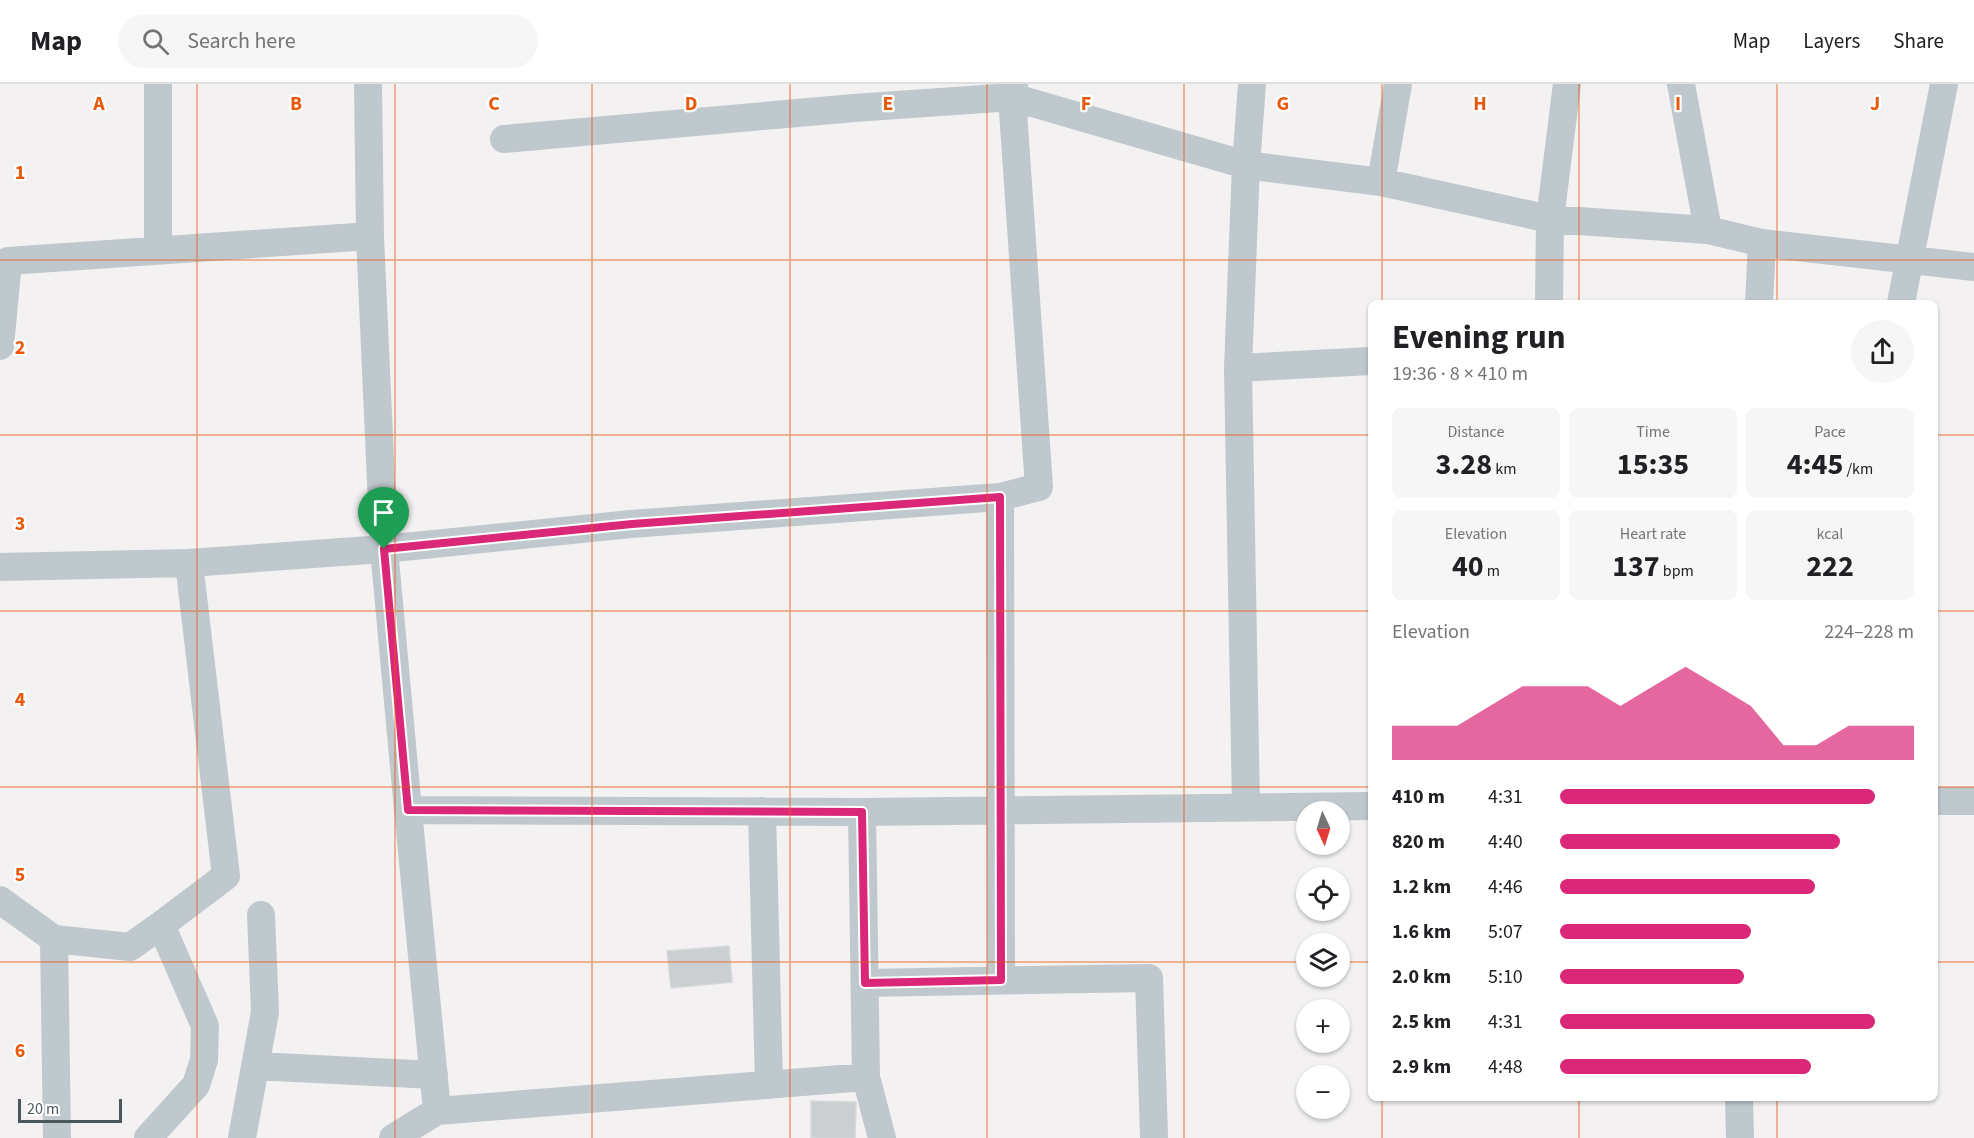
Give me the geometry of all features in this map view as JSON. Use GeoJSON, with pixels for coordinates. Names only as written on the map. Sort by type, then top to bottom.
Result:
{"type":"FeatureCollection","features":[{"type":"Feature","properties":{"kind":"street"},"geometry":{"type":"LineString","coordinates":[[158,84],[158,250]]}},
{"type":"Feature","properties":{"kind":"street"},"geometry":{"type":"LineString","coordinates":[[368,84],[370,236],[384,549],[437,1111]]}},
{"type":"Feature","properties":{"kind":"street"},"geometry":{"type":"LineString","coordinates":[[1246,807],[1238,368],[1246,165],[1252,84]]}},
{"type":"Feature","properties":{"kind":"street"},"geometry":{"type":"LineString","coordinates":[[1381,182],[1398,84]]}},
{"type":"Feature","properties":{"kind":"street"},"geometry":{"type":"LineString","coordinates":[[1550,300],[1550,219],[1567,84]]}},
{"type":"Feature","properties":{"kind":"street"},"geometry":{"type":"LineString","coordinates":[[1681,84],[1708,231]]}},
{"type":"Feature","properties":{"kind":"street"},"geometry":{"type":"LineString","coordinates":[[1902,300],[1944,84]]}},
{"type":"Feature","properties":{"kind":"street"},"geometry":{"type":"LineString","coordinates":[[0,567],[189,563],[384,549],[632,524],[1000,497],[1039,486],[1013,91]]}},
{"type":"Feature","properties":{"kind":"street"},"geometry":{"type":"LineString","coordinates":[[504,139],[856,96],[1013,91],[1246,165],[1381,182],[1550,219],[1708,231],[1762,243],[1974,267]]}},
{"type":"Feature","properties":{"kind":"street"},"geometry":{"type":"LineString","coordinates":[[0,345],[8,261],[370,236]]}},
{"type":"Feature","properties":{"kind":"street"},"geometry":{"type":"LineString","coordinates":[[1759,300],[1762,243]]}},
{"type":"Feature","properties":{"kind":"street"},"geometry":{"type":"LineString","coordinates":[[1238,368],[1368,361]]}},
{"type":"Feature","properties":{"kind":"street"},"geometry":{"type":"LineString","coordinates":[[1000,497],[1001,980]]}},
{"type":"Feature","properties":{"kind":"street"},"geometry":{"type":"LineString","coordinates":[[0,900],[54,939],[130,947],[226,876],[189,563]]}},
{"type":"Feature","properties":{"kind":"street"},"geometry":{"type":"LineString","coordinates":[[1938,801],[1974,801]]}},
{"type":"Feature","properties":{"kind":"street"},"geometry":{"type":"LineString","coordinates":[[408,810],[862,812],[1368,806]]}},
{"type":"Feature","properties":{"kind":"street"},"geometry":{"type":"LineString","coordinates":[[762,811],[769,1085]]}},
{"type":"Feature","properties":{"kind":"street"},"geometry":{"type":"LineString","coordinates":[[862,812],[866,1077],[882,1138]]}},
{"type":"Feature","properties":{"kind":"street"},"geometry":{"type":"LineString","coordinates":[[242,1138],[265,1012],[261,915]]}},
{"type":"Feature","properties":{"kind":"street"},"geometry":{"type":"LineString","coordinates":[[148,1138],[195,1085],[204,1060],[205,1026],[160,926]]}},
{"type":"Feature","properties":{"kind":"street"},"geometry":{"type":"LineString","coordinates":[[54,939],[57,1138]]}},
{"type":"Feature","properties":{"kind":"street"},"geometry":{"type":"LineString","coordinates":[[865,983],[1149,978],[1154,1136]]}},
{"type":"Feature","properties":{"kind":"street"},"geometry":{"type":"LineString","coordinates":[[256,1066],[434,1075]]}},
{"type":"Feature","properties":{"kind":"street"},"geometry":{"type":"LineString","coordinates":[[393,1138],[437,1111],[866,1077]]}},
{"type":"Feature","properties":{"kind":"street"},"geometry":{"type":"LineString","coordinates":[[1739,1101],[1740,1138]]}},
{"type":"Feature","properties":{"kind":"building"},"geometry":{"type":"Polygon","coordinates":[[[729,946],[732,982],[671,988],[667,951],[729,946]]]}},
{"type":"Feature","properties":{"kind":"building"},"geometry":{"type":"Polygon","coordinates":[[[811,1101],[856,1102],[855,1138],[811,1138],[811,1101]]]}},
{"type":"Feature","properties":{"kind":"route"},"geometry":{"type":"LineString","coordinates":[[1000,497],[1001,980],[865,983],[862,812],[408,810],[384,549],[632,524],[1000,497]]}}]}
